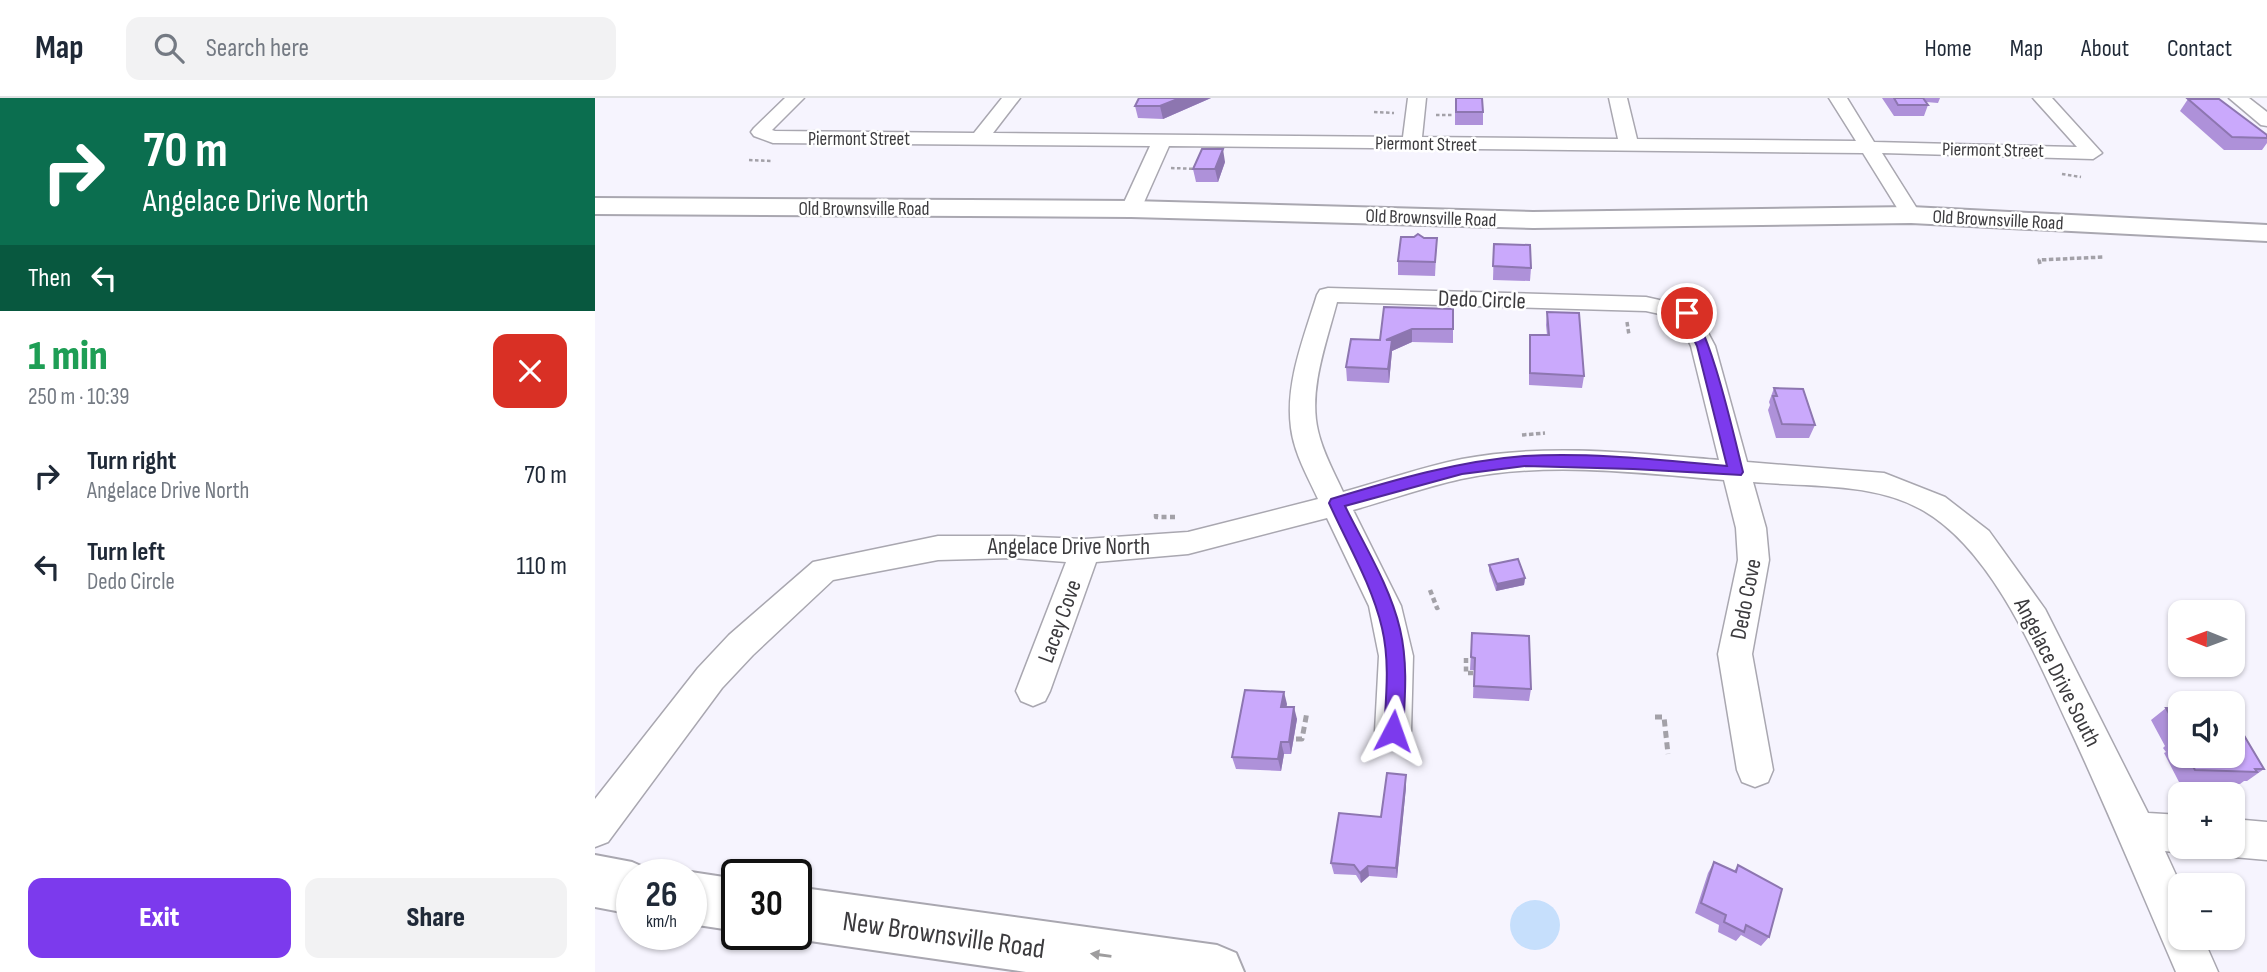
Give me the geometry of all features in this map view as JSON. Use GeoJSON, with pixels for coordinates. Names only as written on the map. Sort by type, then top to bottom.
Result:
{"type":"FeatureCollection","features":[{"type":"Feature","properties":{"kind":"street","name":"Piermont Street"},"geometry":{"type":"LineString","coordinates":[[795,98],[760,132],[773,137],[1868,147],[2093,153],[2042,98]]}},
{"type":"Feature","properties":{"kind":"street"},"geometry":{"type":"LineString","coordinates":[[979,139],[1011,98]]}},
{"type":"Feature","properties":{"kind":"street"},"geometry":{"type":"LineString","coordinates":[[1412,143],[1417,98]]}},
{"type":"Feature","properties":{"kind":"street"},"geometry":{"type":"LineString","coordinates":[[1618,98],[1629,145]]}},
{"type":"Feature","properties":{"kind":"street"},"geometry":{"type":"LineString","coordinates":[[1838,98],[1911,215]]}},
{"type":"Feature","properties":{"kind":"street"},"geometry":{"type":"LineString","coordinates":[[2238,98],[2267,121]]}},
{"type":"Feature","properties":{"kind":"street"},"geometry":{"type":"LineString","coordinates":[[1131,209],[1162,141]]}},
{"type":"Feature","properties":{"kind":"street","name":"Old Brownsville Road"},"geometry":{"type":"LineString","coordinates":[[595,206],[1131,209],[1533,220],[1911,215],[2267,233]]}},
{"type":"Feature","properties":{"kind":"street","name":"Dedo Circle"},"geometry":{"type":"LineString","coordinates":[[1336,503],[1315,463],[1304,429],[1301,406],[1312,350],[1328,295],[1646,304],[1687,313],[1703,346],[1736,472]]}},
{"type":"Feature","properties":{"kind":"street","name":"Angelace Drive North"},"geometry":{"type":"LineString","coordinates":[[595,829],[719,668],[824,570],[938,548],[1012,547],[1085,551],[1156,547],[1200,541],[1462,468],[1525,461],[1633,463],[1736,472]]}},
{"type":"Feature","properties":{"kind":"street","name":"Dedo Cove"},"geometry":{"type":"LineString","coordinates":[[1736,472],[1755,551],[1751,585],[1736,636],[1735,654],[1755,770]]}},
{"type":"Feature","properties":{"kind":"street","name":"Angelace Drive South"},"geometry":{"type":"LineString","coordinates":[[1736,472],[1884,483],[1935,504],[1978,540],[2034,618],[2137,831],[2168,905]]}},
{"type":"Feature","properties":{"kind":"street"},"geometry":{"type":"LineString","coordinates":[[1336,503],[1385,606],[1392,630],[1397,677],[1393,731]]}},
{"type":"Feature","properties":{"kind":"street","name":"Lacey Cove"},"geometry":{"type":"LineString","coordinates":[[1033,691],[1085,551]]}},
{"type":"Feature","properties":{"kind":"street"},"geometry":{"type":"LineString","coordinates":[[2137,831],[2168,833]]}},
{"type":"Feature","properties":{"kind":"street"},"geometry":{"type":"LineString","coordinates":[[2245,839],[2267,841]]}},
{"type":"Feature","properties":{"kind":"street"},"geometry":{"type":"LineString","coordinates":[[595,881],[616,885]]}},
{"type":"Feature","properties":{"kind":"street","name":"New Brownsville Road"},"geometry":{"type":"LineString","coordinates":[[812,915],[1217,972]]}},
{"type":"Feature","properties":{"kind":"street","name":"Angelace Drive South"},"geometry":{"type":"LineString","coordinates":[[2187,950],[2197,972]]}},
{"type":"Feature","properties":{"kind":"path"},"geometry":{"type":"LineString","coordinates":[[1374,112],[1399,113]]}},
{"type":"Feature","properties":{"kind":"path"},"geometry":{"type":"LineString","coordinates":[[1431,115],[1453,115]]}},
{"type":"Feature","properties":{"kind":"path"},"geometry":{"type":"LineString","coordinates":[[749,160],[773,161]]}},
{"type":"Feature","properties":{"kind":"path"},"geometry":{"type":"LineString","coordinates":[[1170,168],[1198,169]]}},
{"type":"Feature","properties":{"kind":"path"},"geometry":{"type":"LineString","coordinates":[[2062,174],[2081,177]]}},
{"type":"Feature","properties":{"kind":"path"},"geometry":{"type":"LineString","coordinates":[[2040,264],[2039,260],[2104,257]]}},
{"type":"Feature","properties":{"kind":"path"},"geometry":{"type":"LineString","coordinates":[[1522,435],[1545,433]]}},
{"type":"Feature","properties":{"kind":"path"},"geometry":{"type":"LineString","coordinates":[[1156,514],[1156,517],[1181,518]]}},
{"type":"Feature","properties":{"kind":"path"},"geometry":{"type":"LineString","coordinates":[[1430,590],[1437,608],[1439,607]]}},
{"type":"Feature","properties":{"kind":"path"},"geometry":{"type":"LineString","coordinates":[[1466,658],[1466,673],[1484,674]]}},
{"type":"Feature","properties":{"kind":"path"},"geometry":{"type":"LineString","coordinates":[[1296,739],[1302,739],[1307,712]]}},
{"type":"Feature","properties":{"kind":"path"},"geometry":{"type":"LineString","coordinates":[[1655,717],[1664,717],[1668,754]]}},
{"type":"Feature","properties":{"kind":"water"},"geometry":{"type":"Polygon","coordinates":[[[1535,900],[1552,908],[1560,925],[1552,942],[1535,950],[1518,942],[1510,925],[1518,908],[1535,900]]]}},
{"type":"Feature","properties":{"kind":"building"},"geometry":{"type":"Polygon","coordinates":[[[1139,98],[1180,98],[1160,106],[1135,106],[1139,98]]]}},
{"type":"Feature","properties":{"kind":"building"},"geometry":{"type":"Polygon","coordinates":[[[1456,98],[1482,98],[1483,112],[1456,112],[1456,98]]]}},
{"type":"Feature","properties":{"kind":"building"},"geometry":{"type":"Polygon","coordinates":[[[1894,98],[1923,98],[1928,105],[1898,105],[1894,98]]]}},
{"type":"Feature","properties":{"kind":"building"},"geometry":{"type":"Polygon","coordinates":[[[2188,99],[2219,99],[2267,135],[2267,138],[2232,137],[2188,99]]]}},
{"type":"Feature","properties":{"kind":"building"},"geometry":{"type":"Polygon","coordinates":[[[1202,149],[1223,149],[1215,169],[1193,169],[1202,149]]]}},
{"type":"Feature","properties":{"kind":"building"},"geometry":{"type":"Polygon","coordinates":[[[1418,234],[1424,238],[1437,238],[1435,262],[1398,261],[1401,237],[1414,237],[1418,234]]]}},
{"type":"Feature","properties":{"kind":"building"},"geometry":{"type":"Polygon","coordinates":[[[1494,244],[1530,245],[1531,268],[1493,266],[1494,244]]]}},
{"type":"Feature","properties":{"kind":"building"},"geometry":{"type":"Polygon","coordinates":[[[1384,307],[1453,309],[1453,329],[1412,329],[1386,340],[1392,340],[1388,369],[1346,367],[1351,339],[1380,340],[1384,307]]]}},
{"type":"Feature","properties":{"kind":"building"},"geometry":{"type":"Polygon","coordinates":[[[1547,312],[1579,313],[1584,376],[1530,373],[1530,335],[1549,335],[1547,312]]]}},
{"type":"Feature","properties":{"kind":"building"},"geometry":{"type":"Polygon","coordinates":[[[1774,388],[1803,389],[1815,425],[1782,424],[1773,396],[1777,396],[1774,388]]]}},
{"type":"Feature","properties":{"kind":"building"},"geometry":{"type":"Polygon","coordinates":[[[1518,559],[1525,578],[1497,584],[1489,565],[1518,559]]]}},
{"type":"Feature","properties":{"kind":"building"},"geometry":{"type":"Polygon","coordinates":[[[1472,633],[1529,636],[1531,689],[1474,686],[1472,633]]]}},
{"type":"Feature","properties":{"kind":"building"},"geometry":{"type":"Polygon","coordinates":[[[1245,690],[1284,692],[1281,707],[1294,707],[1289,742],[1281,742],[1278,759],[1232,757],[1245,690]]]}},
{"type":"Feature","properties":{"kind":"building"},"geometry":{"type":"Polygon","coordinates":[[[2245,737],[2264,769],[2255,769],[2257,772],[2194,768],[2245,768],[2245,737]]]}},
{"type":"Feature","properties":{"kind":"building"},"geometry":{"type":"Polygon","coordinates":[[[1387,773],[1406,775],[1396,868],[1368,866],[1360,873],[1354,865],[1331,863],[1339,813],[1381,817],[1387,773]]]}},
{"type":"Feature","properties":{"kind":"building"},"geometry":{"type":"Polygon","coordinates":[[[1714,862],[1736,872],[1738,865],[1782,889],[1769,937],[1746,925],[1744,932],[1724,922],[1726,915],[1701,903],[1714,862]]]}},
{"type":"Feature","properties":{"kind":"route"},"geometry":{"type":"LineString","coordinates":[[1393,731],[1397,677],[1392,630],[1385,606],[1336,503],[1462,468],[1525,461],[1633,463],[1736,472],[1703,346],[1687,313]]}}]}
